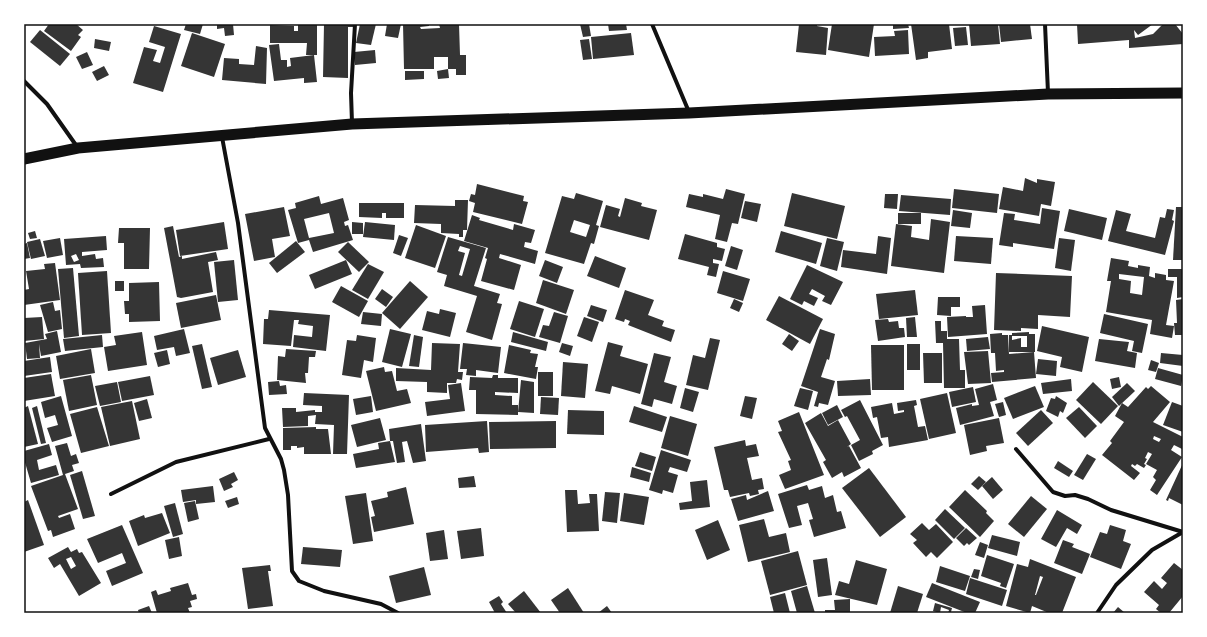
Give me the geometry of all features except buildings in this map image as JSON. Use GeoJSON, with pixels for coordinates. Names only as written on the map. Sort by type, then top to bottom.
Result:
{"type":"FeatureCollection","features":[{"type":"Feature","properties":{"kind":"highway"},"geometry":{"type":"LineString","coordinates":[[24,159],[78,148],[222,134],[352,124],[690,113],[1048,94],[1183,93]]}},
{"type":"Feature","properties":{"kind":"street"},"geometry":{"type":"LineString","coordinates":[[352,124],[351,93],[355,24]]}},
{"type":"Feature","properties":{"kind":"street"},"geometry":{"type":"LineString","coordinates":[[652,24],[690,113]]}},
{"type":"Feature","properties":{"kind":"street"},"geometry":{"type":"LineString","coordinates":[[1045,24],[1048,94]]}},
{"type":"Feature","properties":{"kind":"street"},"geometry":{"type":"LineString","coordinates":[[24,81],[48,104],[78,148]]}},
{"type":"Feature","properties":{"kind":"street"},"geometry":{"type":"LineString","coordinates":[[222,134],[238,223],[265,428],[281,459],[284,470],[288,495],[292,571],[299,581],[324,591],[381,604],[398,613]]}},
{"type":"Feature","properties":{"kind":"street"},"geometry":{"type":"LineString","coordinates":[[111,494],[176,462],[269,438]]}},
{"type":"Feature","properties":{"kind":"street"},"geometry":{"type":"LineString","coordinates":[[1016,449],[1053,492],[1064,496],[1075,495],[1088,499],[1111,510],[1183,532]]}},
{"type":"Feature","properties":{"kind":"street"},"geometry":{"type":"LineString","coordinates":[[1097,613],[1116,584],[1142,559],[1152,550],[1183,532]]}}]}
